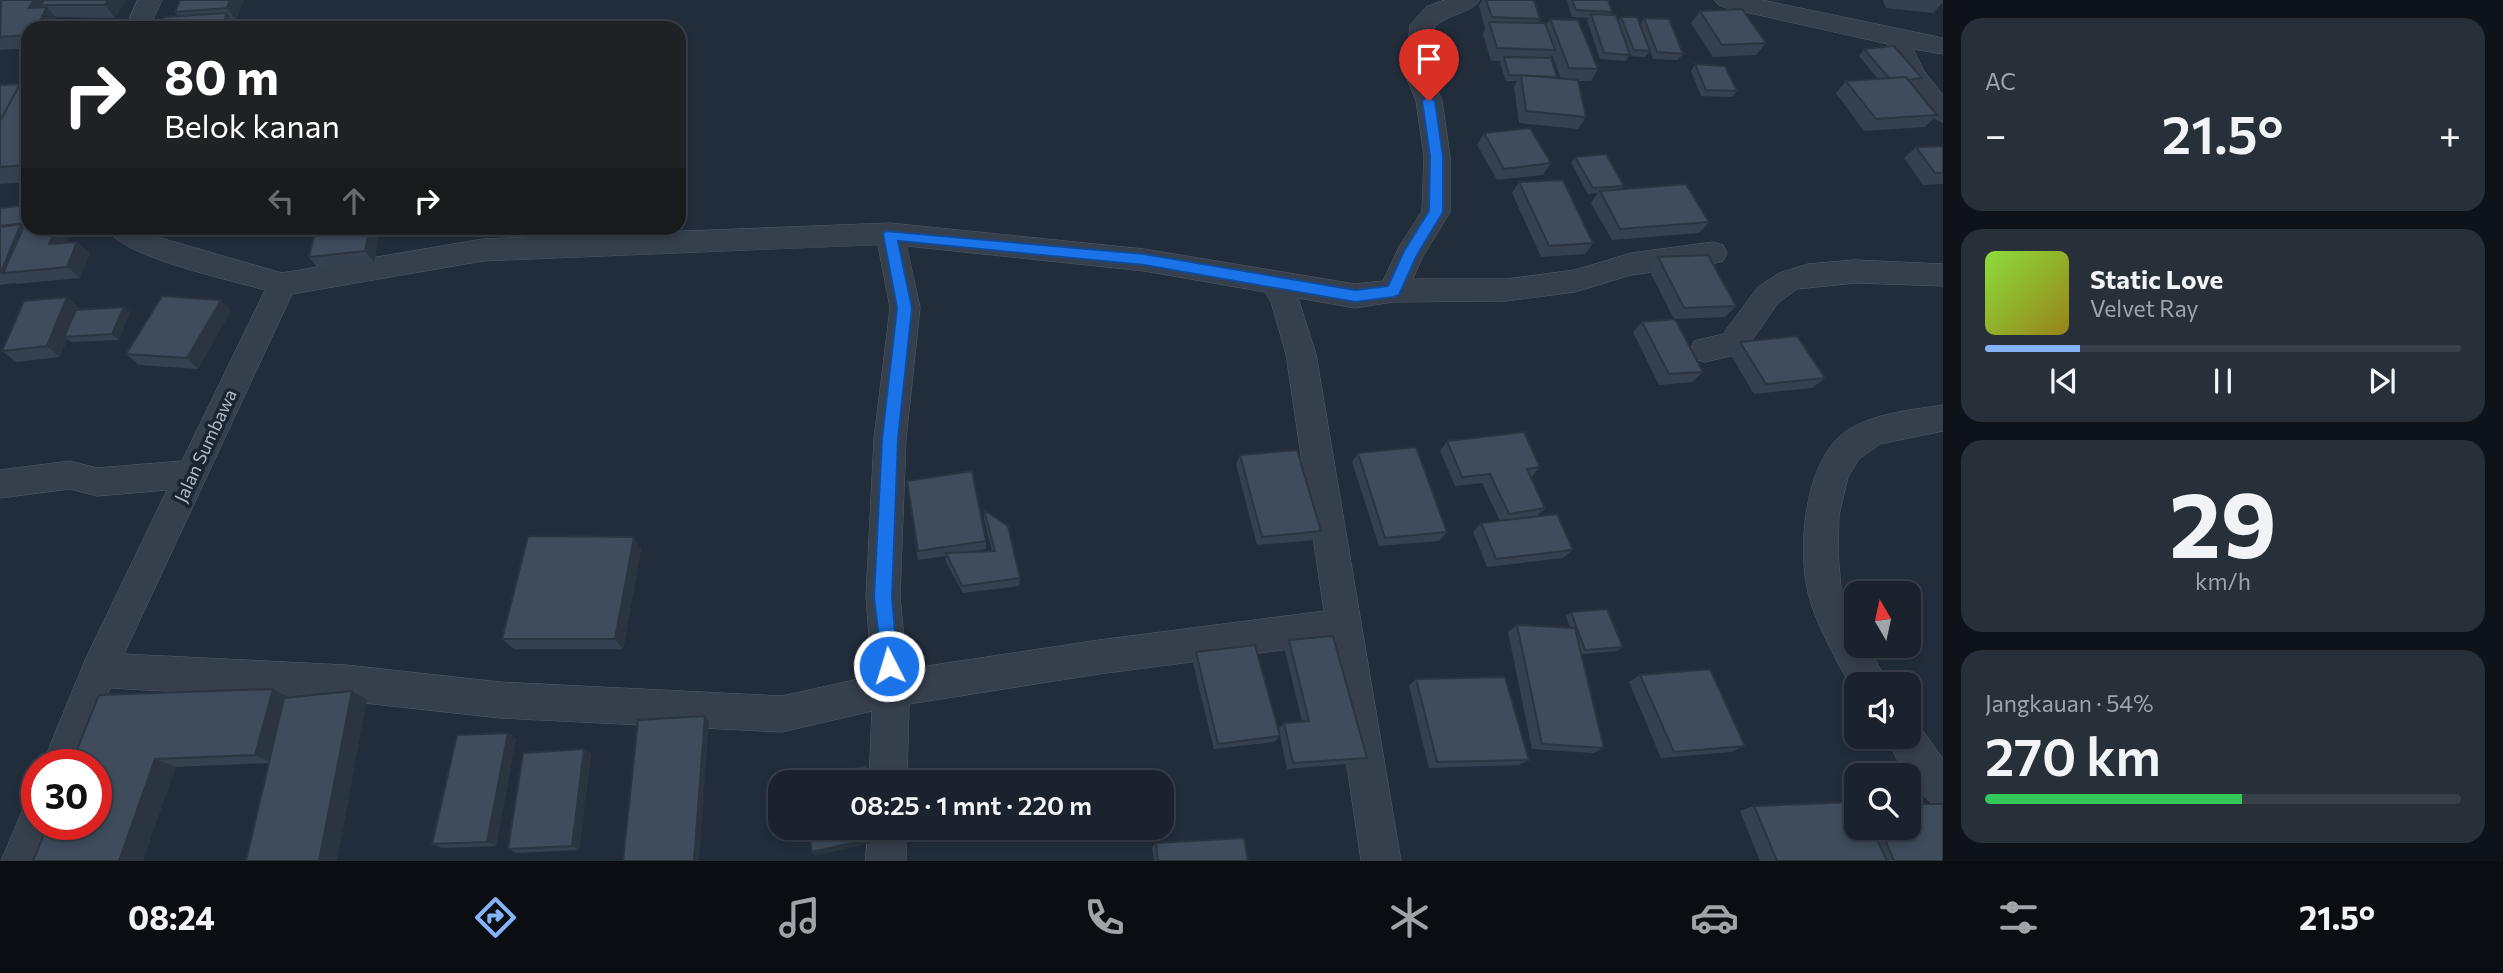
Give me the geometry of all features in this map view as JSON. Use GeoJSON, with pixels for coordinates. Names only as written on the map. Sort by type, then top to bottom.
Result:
{"type":"FeatureCollection","features":[{"type":"Feature","properties":{"kind":"street"},"geometry":{"type":"LineString","coordinates":[[140,21],[150,0]]}},
{"type":"Feature","properties":{"kind":"street"},"geometry":{"type":"LineString","coordinates":[[1393,291],[1409,255],[1436,212],[1437,156],[1429,101],[1418,74],[1422,25],[1434,13],[1468,0]]}},
{"type":"Feature","properties":{"kind":"street"},"geometry":{"type":"LineString","coordinates":[[1727,0],[1943,46]]}},
{"type":"Feature","properties":{"kind":"street"},"geometry":{"type":"LineString","coordinates":[[1896,38],[1913,75],[1943,113]]}},
{"type":"Feature","properties":{"kind":"street"},"geometry":{"type":"LineString","coordinates":[[132,235],[145,244],[282,285],[483,250],[890,234],[1144,260],[1355,296],[1393,291],[1506,290],[1575,281],[1631,264],[1713,253]]}},
{"type":"Feature","properties":{"kind":"street"},"geometry":{"type":"LineString","coordinates":[[888,770],[891,689],[883,597],[890,439],[905,308],[890,234]]}},
{"type":"Feature","properties":{"kind":"street"},"geometry":{"type":"LineString","coordinates":[[1705,350],[1732,344],[1774,289],[1796,278],[1828,272],[1943,275]]}},
{"type":"Feature","properties":{"kind":"street"},"geometry":{"type":"LineString","coordinates":[[1274,282],[1285,301],[1301,354],[1335,556],[1342,625],[1371,785],[1381,861]]}},
{"type":"Feature","properties":{"kind":"street","name":"Jalan Sumbawa"},"geometry":{"type":"LineString","coordinates":[[67,749],[99,670],[282,285]]}},
{"type":"Feature","properties":{"kind":"street"},"geometry":{"type":"LineString","coordinates":[[1864,672],[1824,590],[1822,536],[1829,478],[1848,449],[1878,430],[1943,418]]}},
{"type":"Feature","properties":{"kind":"street"},"geometry":{"type":"LineString","coordinates":[[0,484],[69,475],[97,482],[192,474]]}},
{"type":"Feature","properties":{"kind":"street"},"geometry":{"type":"LineString","coordinates":[[99,670],[346,683],[500,700],[782,714],[891,689],[1099,657],[1342,625]]}},
{"type":"Feature","properties":{"kind":"street"},"geometry":{"type":"LineString","coordinates":[[1913,749],[1943,791]]}},
{"type":"Feature","properties":{"kind":"street"},"geometry":{"type":"LineString","coordinates":[[21,861],[30,840]]}},
{"type":"Feature","properties":{"kind":"street"},"geometry":{"type":"LineString","coordinates":[[886,861],[887,840]]}},
{"type":"Feature","properties":{"kind":"building"},"geometry":{"type":"Polygon","coordinates":[[[1,0],[34,0],[29,8],[47,7],[40,21],[21,21],[21,36],[0,37],[1,0]]]}},
{"type":"Feature","properties":{"kind":"building"},"geometry":{"type":"Polygon","coordinates":[[[44,0],[108,0],[105,5],[41,5],[44,0]]]}},
{"type":"Feature","properties":{"kind":"building"},"geometry":{"type":"Polygon","coordinates":[[[180,0],[230,0],[227,8],[175,12],[180,0]]]}},
{"type":"Feature","properties":{"kind":"building"},"geometry":{"type":"Polygon","coordinates":[[[1486,0],[1534,0],[1540,19],[1492,17],[1486,0]]]}},
{"type":"Feature","properties":{"kind":"building"},"geometry":{"type":"Polygon","coordinates":[[[1572,0],[1608,0],[1612,12],[1576,10],[1572,0]]]}},
{"type":"Feature","properties":{"kind":"building"},"geometry":{"type":"Polygon","coordinates":[[[1742,9],[1766,43],[1722,45],[1700,11],[1742,9]]]}},
{"type":"Feature","properties":{"kind":"building"},"geometry":{"type":"Polygon","coordinates":[[[227,13],[224,21],[163,21],[164,17],[227,13]]]}},
{"type":"Feature","properties":{"kind":"building"},"geometry":{"type":"Polygon","coordinates":[[[1591,14],[1616,15],[1630,55],[1604,53],[1591,14]]]}},
{"type":"Feature","properties":{"kind":"building"},"geometry":{"type":"Polygon","coordinates":[[[1621,17],[1637,17],[1650,51],[1634,50],[1621,17]]]}},
{"type":"Feature","properties":{"kind":"building"},"geometry":{"type":"Polygon","coordinates":[[[1644,18],[1669,19],[1683,54],[1657,52],[1644,18]]]}},
{"type":"Feature","properties":{"kind":"building"},"geometry":{"type":"Polygon","coordinates":[[[1550,19],[1578,20],[1598,69],[1569,68],[1550,19]]]}},
{"type":"Feature","properties":{"kind":"building"},"geometry":{"type":"Polygon","coordinates":[[[1489,22],[1545,23],[1555,50],[1497,48],[1489,22]]]}},
{"type":"Feature","properties":{"kind":"building"},"geometry":{"type":"Polygon","coordinates":[[[1894,46],[1922,78],[1889,78],[1864,49],[1894,46]]]}},
{"type":"Feature","properties":{"kind":"building"},"geometry":{"type":"Polygon","coordinates":[[[1504,57],[1551,58],[1557,77],[1509,75],[1504,57]]]}},
{"type":"Feature","properties":{"kind":"building"},"geometry":{"type":"Polygon","coordinates":[[[1695,64],[1725,66],[1737,91],[1706,90],[1695,64]]]}},
{"type":"Feature","properties":{"kind":"building"},"geometry":{"type":"Polygon","coordinates":[[[1521,75],[1578,80],[1586,117],[1526,111],[1521,75]]]}},
{"type":"Feature","properties":{"kind":"building"},"geometry":{"type":"Polygon","coordinates":[[[1906,77],[1937,115],[1876,119],[1846,81],[1906,77]]]}},
{"type":"Feature","properties":{"kind":"building"},"geometry":{"type":"Polygon","coordinates":[[[21,82],[21,166],[0,167],[0,121],[21,82]]]}},
{"type":"Feature","properties":{"kind":"building"},"geometry":{"type":"Polygon","coordinates":[[[20,84],[0,121],[0,85],[20,84]]]}},
{"type":"Feature","properties":{"kind":"building"},"geometry":{"type":"Polygon","coordinates":[[[1530,128],[1551,163],[1504,169],[1484,133],[1530,128]]]}},
{"type":"Feature","properties":{"kind":"building"},"geometry":{"type":"Polygon","coordinates":[[[1943,146],[1943,173],[1935,173],[1916,147],[1943,146]]]}},
{"type":"Feature","properties":{"kind":"building"},"geometry":{"type":"Polygon","coordinates":[[[1606,154],[1624,186],[1593,188],[1575,157],[1606,154]]]}},
{"type":"Feature","properties":{"kind":"building"},"geometry":{"type":"Polygon","coordinates":[[[1563,180],[1593,243],[1549,246],[1519,182],[1563,180]]]}},
{"type":"Feature","properties":{"kind":"building"},"geometry":{"type":"Polygon","coordinates":[[[1686,184],[1709,222],[1620,229],[1600,191],[1686,184]]]}},
{"type":"Feature","properties":{"kind":"building"},"geometry":{"type":"Polygon","coordinates":[[[21,206],[21,223],[0,226],[0,208],[21,206]]]}},
{"type":"Feature","properties":{"kind":"building"},"geometry":{"type":"Polygon","coordinates":[[[21,224],[1,272],[0,272],[0,227],[21,224]]]}},
{"type":"Feature","properties":{"kind":"building"},"geometry":{"type":"Polygon","coordinates":[[[21,233],[21,235],[53,235],[49,244],[77,242],[67,267],[3,273],[21,233]]]}},
{"type":"Feature","properties":{"kind":"building"},"geometry":{"type":"Polygon","coordinates":[[[314,235],[368,235],[365,251],[309,257],[314,235]]]}},
{"type":"Feature","properties":{"kind":"building"},"geometry":{"type":"Polygon","coordinates":[[[1708,255],[1736,306],[1684,308],[1658,257],[1708,255]]]}},
{"type":"Feature","properties":{"kind":"building"},"geometry":{"type":"Polygon","coordinates":[[[162,296],[221,300],[187,358],[126,354],[162,296]]]}},
{"type":"Feature","properties":{"kind":"building"},"geometry":{"type":"Polygon","coordinates":[[[67,297],[47,346],[2,351],[24,301],[67,297]]]}},
{"type":"Feature","properties":{"kind":"building"},"geometry":{"type":"Polygon","coordinates":[[[124,307],[112,334],[64,337],[76,310],[124,307]]]}},
{"type":"Feature","properties":{"kind":"building"},"geometry":{"type":"Polygon","coordinates":[[[1675,319],[1703,372],[1669,374],[1642,322],[1675,319]]]}},
{"type":"Feature","properties":{"kind":"building"},"geometry":{"type":"Polygon","coordinates":[[[1797,336],[1825,378],[1766,384],[1740,342],[1797,336]]]}},
{"type":"Feature","properties":{"kind":"building"},"geometry":{"type":"Polygon","coordinates":[[[1524,432],[1540,467],[1527,469],[1545,508],[1509,514],[1490,474],[1462,477],[1447,441],[1524,432]]]}},
{"type":"Feature","properties":{"kind":"building"},"geometry":{"type":"Polygon","coordinates":[[[1416,447],[1447,532],[1385,538],[1358,453],[1416,447]]]}},
{"type":"Feature","properties":{"kind":"building"},"geometry":{"type":"Polygon","coordinates":[[[1297,450],[1321,531],[1262,537],[1240,455],[1297,450]]]}},
{"type":"Feature","properties":{"kind":"building"},"geometry":{"type":"Polygon","coordinates":[[[972,471],[986,541],[918,551],[907,481],[972,471]]]}},
{"type":"Feature","properties":{"kind":"building"},"geometry":{"type":"Polygon","coordinates":[[[984,510],[1008,526],[1020,578],[962,586],[946,553],[995,551],[984,510]]]}},
{"type":"Feature","properties":{"kind":"building"},"geometry":{"type":"Polygon","coordinates":[[[1557,514],[1573,550],[1496,559],[1481,523],[1557,514]]]}},
{"type":"Feature","properties":{"kind":"building"},"geometry":{"type":"Polygon","coordinates":[[[528,536],[634,537],[615,639],[502,639],[528,536]]]}},
{"type":"Feature","properties":{"kind":"building"},"geometry":{"type":"Polygon","coordinates":[[[1607,609],[1623,647],[1585,650],[1571,612],[1607,609]]]}},
{"type":"Feature","properties":{"kind":"building"},"geometry":{"type":"Polygon","coordinates":[[[1517,625],[1575,628],[1604,748],[1542,744],[1517,625]]]}},
{"type":"Feature","properties":{"kind":"building"},"geometry":{"type":"Polygon","coordinates":[[[1333,636],[1367,758],[1293,763],[1284,723],[1309,721],[1289,640],[1333,636]]]}},
{"type":"Feature","properties":{"kind":"building"},"geometry":{"type":"Polygon","coordinates":[[[1255,645],[1280,736],[1218,744],[1196,652],[1255,645]]]}},
{"type":"Feature","properties":{"kind":"building"},"geometry":{"type":"Polygon","coordinates":[[[1710,669],[1745,746],[1674,752],[1640,675],[1710,669]]]}},
{"type":"Feature","properties":{"kind":"building"},"geometry":{"type":"Polygon","coordinates":[[[1505,677],[1529,760],[1437,762],[1416,679],[1505,677]]]}},
{"type":"Feature","properties":{"kind":"building"},"geometry":{"type":"Polygon","coordinates":[[[273,689],[255,755],[155,759],[119,861],[33,861],[42,840],[112,840],[112,749],[77,749],[99,695],[273,689]]]}},
{"type":"Feature","properties":{"kind":"building"},"geometry":{"type":"Polygon","coordinates":[[[352,691],[319,861],[246,861],[284,698],[352,691]]]}},
{"type":"Feature","properties":{"kind":"building"},"geometry":{"type":"Polygon","coordinates":[[[705,716],[694,861],[623,861],[638,720],[705,716]]]}},
{"type":"Feature","properties":{"kind":"building"},"geometry":{"type":"Polygon","coordinates":[[[508,733],[487,842],[432,844],[457,735],[508,733]]]}},
{"type":"Feature","properties":{"kind":"building"},"geometry":{"type":"Polygon","coordinates":[[[584,749],[572,846],[508,849],[523,753],[584,749]]]}},
{"type":"Feature","properties":{"kind":"building"},"geometry":{"type":"Polygon","coordinates":[[[866,766],[867,770],[848,770],[866,766]]]}},
{"type":"Feature","properties":{"kind":"building"},"geometry":{"type":"Polygon","coordinates":[[[1844,803],[1844,840],[1877,840],[1887,861],[1777,861],[1754,806],[1844,803]]]}},
{"type":"Feature","properties":{"kind":"building"},"geometry":{"type":"Polygon","coordinates":[[[1921,804],[1943,804],[1943,861],[1894,861],[1885,840],[1921,840],[1921,804]]]}},
{"type":"Feature","properties":{"kind":"building"},"geometry":{"type":"Polygon","coordinates":[[[1244,838],[1248,861],[1158,861],[1156,843],[1244,838]]]}},
{"type":"Feature","properties":{"kind":"building"},"geometry":{"type":"Polygon","coordinates":[[[810,840],[865,840],[812,852],[810,840]]]}},
{"type":"Feature","properties":{"kind":"route"},"geometry":{"type":"LineString","coordinates":[[889,666],[883,597],[890,439],[905,308],[890,234],[1144,260],[1355,296],[1393,291],[1409,255],[1436,212],[1437,156],[1429,101]]}}]}
